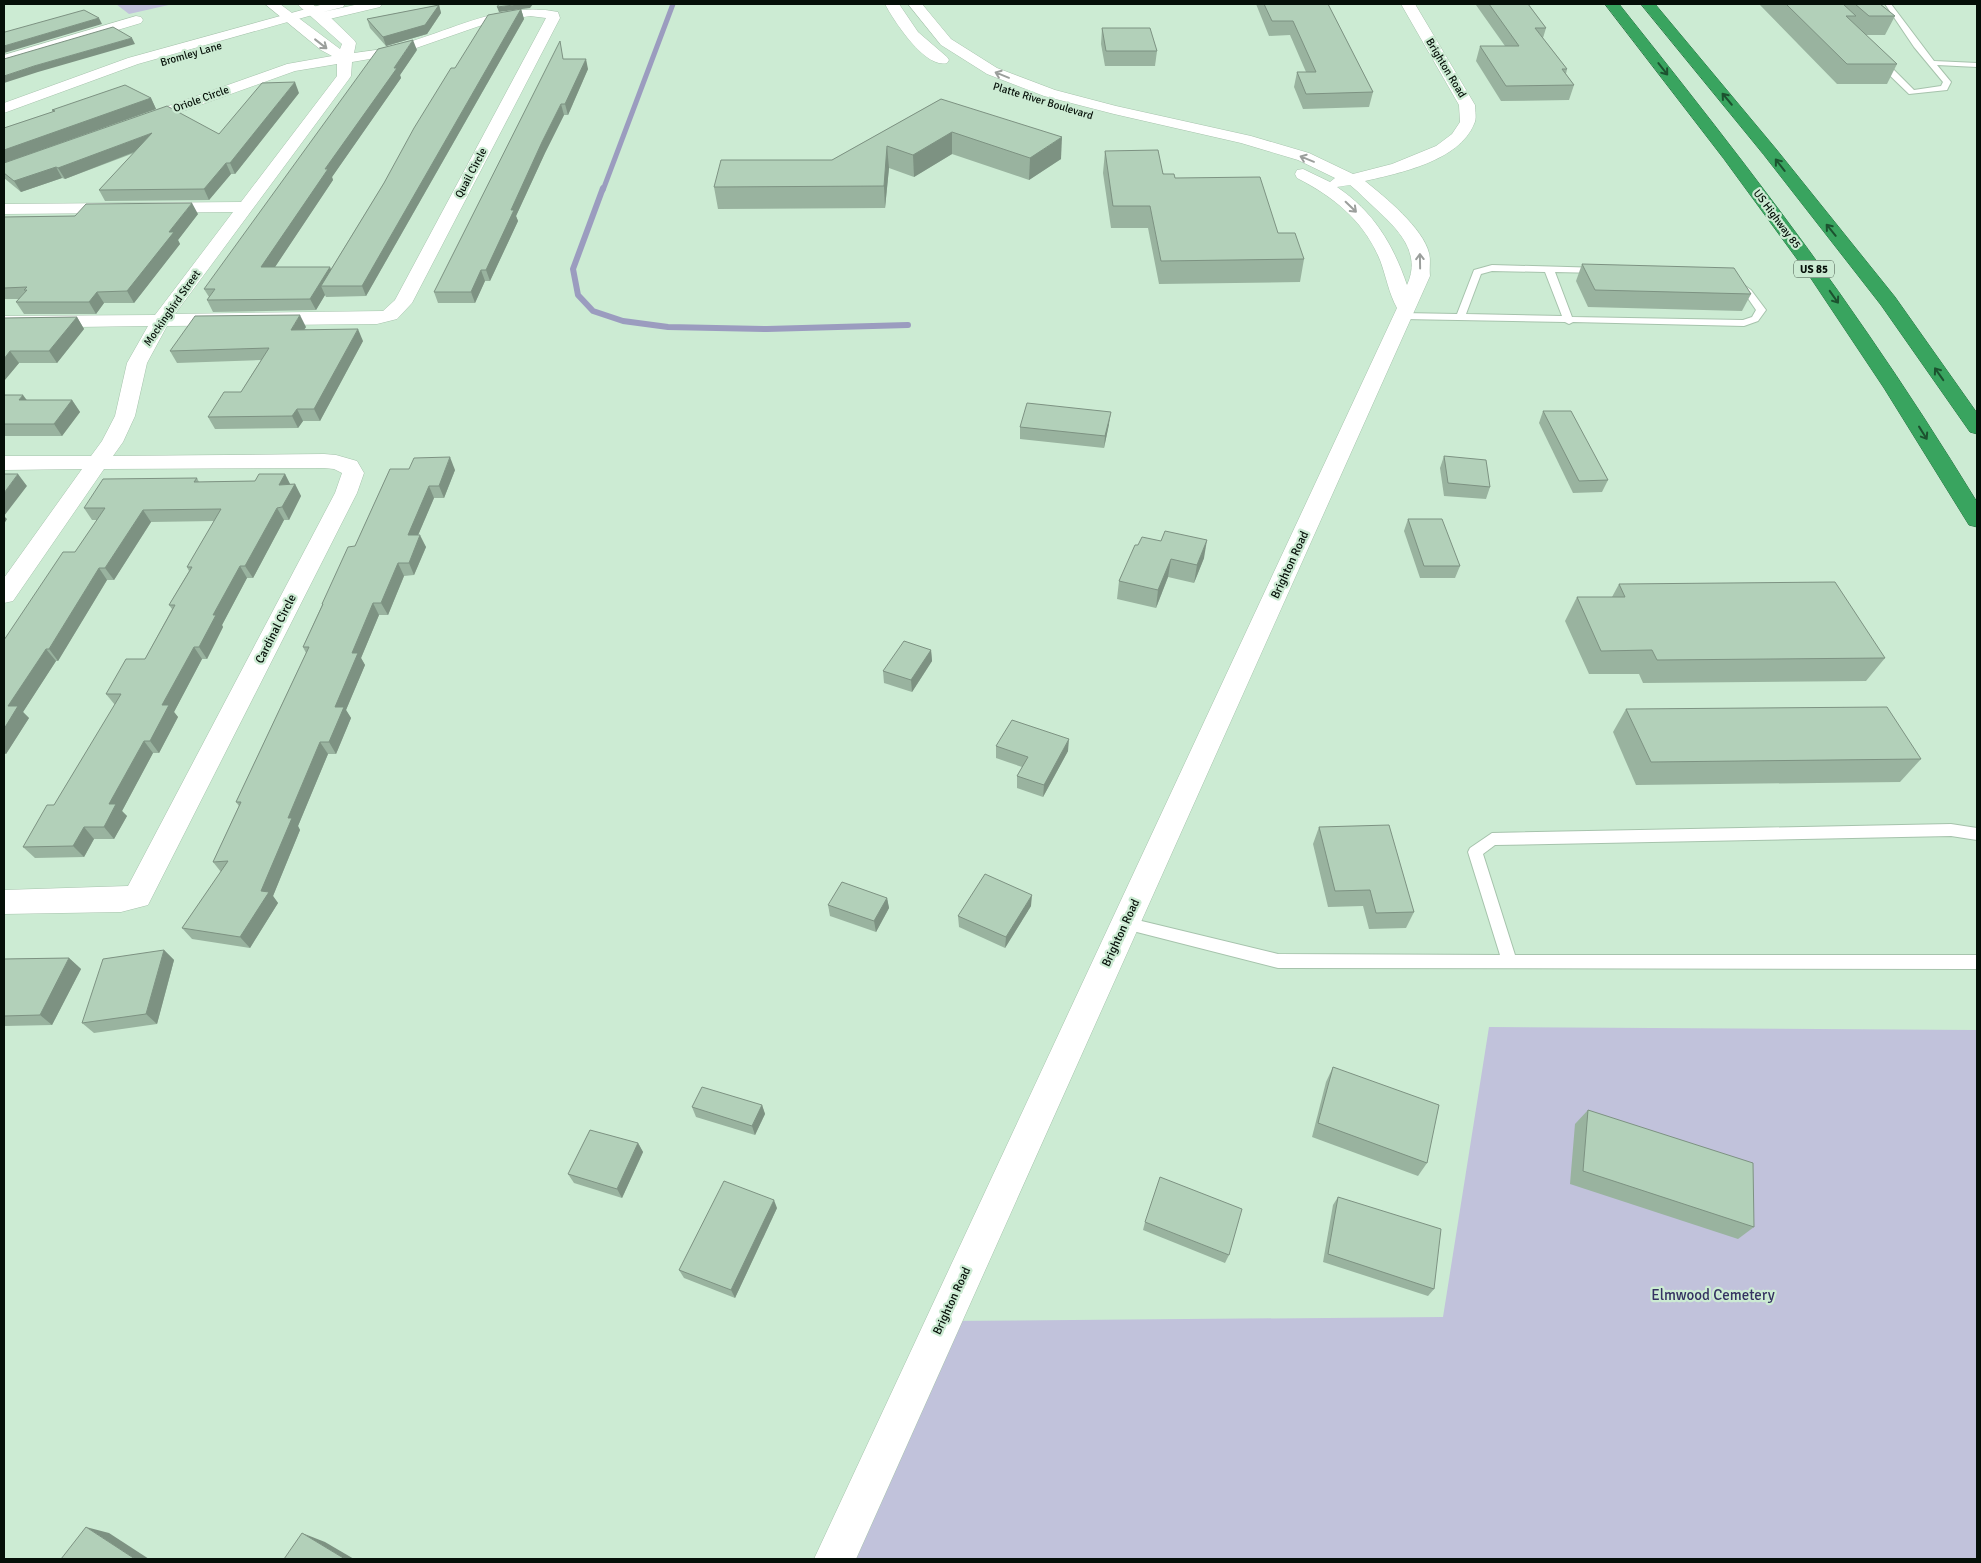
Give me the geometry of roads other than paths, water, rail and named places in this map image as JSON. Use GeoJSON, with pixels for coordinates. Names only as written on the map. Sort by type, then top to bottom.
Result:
{"type":"FeatureCollection","features":[{"type":"Feature","properties":{"kind":"highway","name":"US Highway 85"},"geometry":{"type":"LineString","coordinates":[[1612,4],[1738,166],[1821,279],[1882,368],[1977,520]]}},
{"type":"Feature","properties":{"kind":"highway","name":"US 85"},"geometry":{"type":"LineString","coordinates":[[1648,4],[1764,144],[1876,286],[1977,428]]}},
{"type":"Feature","properties":{"kind":"street"},"geometry":{"type":"LineString","coordinates":[[272,4],[326,48],[345,58]]}},
{"type":"Feature","properties":{"kind":"street"},"geometry":{"type":"LineString","coordinates":[[313,10],[338,4]]}},
{"type":"Feature","properties":{"kind":"street"},"geometry":{"type":"LineString","coordinates":[[313,10],[375,4]]}},
{"type":"Feature","properties":{"kind":"street"},"geometry":{"type":"LineString","coordinates":[[892,4],[906,30],[924,47],[955,68]]}},
{"type":"Feature","properties":{"kind":"street","name":"Platte River Boulevard"},"geometry":{"type":"LineString","coordinates":[[915,4],[936,33],[963,54],[992,70],[1111,115]]}},
{"type":"Feature","properties":{"kind":"street","name":"Brighton Road"},"geometry":{"type":"LineString","coordinates":[[1325,186],[1409,164],[1437,153],[1462,133],[1470,118],[1467,105],[1408,4]]}},
{"type":"Feature","properties":{"kind":"street"},"geometry":{"type":"LineString","coordinates":[[4,60],[136,20],[123,9]]}},
{"type":"Feature","properties":{"kind":"street","name":"Quail Circle"},"geometry":{"type":"LineString","coordinates":[[161,320],[377,318],[395,312],[402,303],[553,18],[551,14],[553,9],[503,16],[394,51],[345,58]]}},
{"type":"Feature","properties":{"kind":"street","name":"Bromley Lane"},"geometry":{"type":"LineString","coordinates":[[4,108],[59,90],[143,68],[292,20],[313,10]]}},
{"type":"Feature","properties":{"kind":"street","name":"Mockingbird Street"},"geometry":{"type":"LineString","coordinates":[[4,595],[112,442],[125,416],[137,363],[161,320],[344,76],[345,58],[349,44],[313,10]]}},
{"type":"Feature","properties":{"kind":"street","name":"Oriole Circle"},"geometry":{"type":"LineString","coordinates":[[128,125],[292,67],[345,58]]}},
{"type":"Feature","properties":{"kind":"street","name":"Platte River Boulevard"},"geometry":{"type":"LineString","coordinates":[[981,81],[1027,98],[1134,120],[1239,148],[1296,170],[1325,186]]}},
{"type":"Feature","properties":{"kind":"street","name":"Platte River Boulevard"},"geometry":{"type":"LineString","coordinates":[[1134,120],[1249,139],[1286,151],[1351,179]]}},
{"type":"Feature","properties":{"kind":"street","name":"Brighton Road"},"geometry":{"type":"LineString","coordinates":[[835,1559],[1420,276],[1420,252],[1395,217],[1351,179]]}},
{"type":"Feature","properties":{"kind":"street"},"geometry":{"type":"LineString","coordinates":[[1325,186],[1351,205],[1382,244],[1404,311]]}},
{"type":"Feature","properties":{"kind":"street"},"geometry":{"type":"LineString","coordinates":[[4,209],[246,207]]}},
{"type":"Feature","properties":{"kind":"street"},"geometry":{"type":"LineString","coordinates":[[4,322],[161,320]]}},
{"type":"Feature","properties":{"kind":"street","name":"Cardinal Circle"},"geometry":{"type":"LineString","coordinates":[[4,902],[121,900],[138,896],[346,492],[353,473],[349,466],[324,461],[97,462]]}},
{"type":"Feature","properties":{"kind":"street"},"geometry":{"type":"LineString","coordinates":[[4,463],[97,462]]}},
{"type":"Feature","properties":{"kind":"lane"},"geometry":{"type":"LineString","coordinates":[[1876,57],[1912,92],[1944,88],[1946,82],[1888,4]]}},
{"type":"Feature","properties":{"kind":"lane"},"geometry":{"type":"LineString","coordinates":[[1931,63],[1977,65]]}},
{"type":"Feature","properties":{"kind":"lane"},"geometry":{"type":"LineString","coordinates":[[1460,318],[1476,272],[1492,268],[1608,270]]}},
{"type":"Feature","properties":{"kind":"lane"},"geometry":{"type":"LineString","coordinates":[[1549,269],[1569,320]]}},
{"type":"Feature","properties":{"kind":"lane"},"geometry":{"type":"LineString","coordinates":[[1404,311],[1460,318],[1744,323],[1755,319],[1761,310],[1748,292],[1731,279]]}},
{"type":"Feature","properties":{"kind":"lane"},"geometry":{"type":"LineString","coordinates":[[1509,960],[1475,852],[1492,839],[1951,830],[1977,834]]}},
{"type":"Feature","properties":{"kind":"lane"},"geometry":{"type":"LineString","coordinates":[[1125,923],[1278,961],[1977,962]]}},
{"type":"Feature","properties":{"kind":"waterway"},"geometry":{"type":"LineString","coordinates":[[603,190],[673,4]]}},
{"type":"Feature","properties":{"kind":"waterway"},"geometry":{"type":"LineString","coordinates":[[603,188],[573,269],[578,295],[593,311],[623,321],[668,327],[767,329],[908,325]]}},
{"type":"Feature","properties":{"kind":"park label","name":"Elmwood Cemetery"},"geometry":{"type":"Point","coordinates":[1713,1295]}}]}
